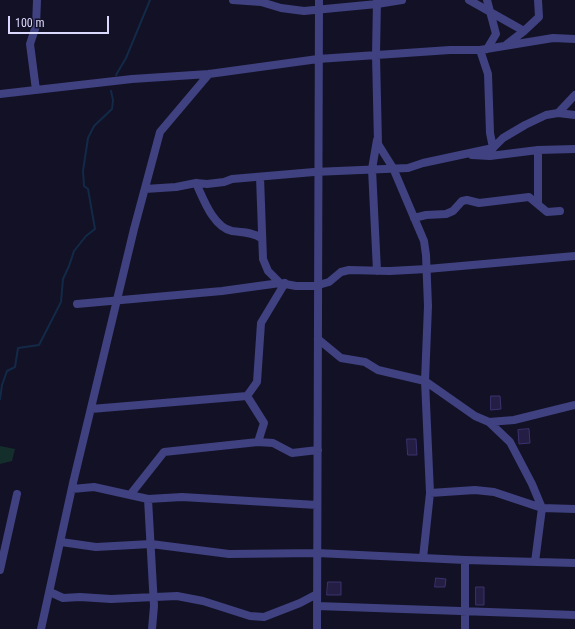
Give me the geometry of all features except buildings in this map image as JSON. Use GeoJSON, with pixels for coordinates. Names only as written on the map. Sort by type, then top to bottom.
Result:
{"type":"FeatureCollection","features":[{"type":"Feature","properties":{"kind":"street"},"geometry":{"type":"LineString","coordinates":[[36,90],[30,44],[36,26],[37,0]]}},
{"type":"Feature","properties":{"kind":"street"},"geometry":{"type":"LineString","coordinates":[[234,0],[261,2],[281,8],[304,11],[402,0]]}},
{"type":"Feature","properties":{"kind":"street"},"geometry":{"type":"LineString","coordinates":[[317,629],[318,0]]}},
{"type":"Feature","properties":{"kind":"street"},"geometry":{"type":"LineString","coordinates":[[469,0],[524,31]]}},
{"type":"Feature","properties":{"kind":"street"},"geometry":{"type":"LineString","coordinates":[[487,0],[496,34],[484,49],[488,74],[490,133],[493,148]]}},
{"type":"Feature","properties":{"kind":"street"},"geometry":{"type":"LineString","coordinates":[[505,46],[539,17],[538,0]]}},
{"type":"Feature","properties":{"kind":"street"},"geometry":{"type":"LineString","coordinates":[[377,2],[376,55],[378,144],[393,168],[424,241],[427,269],[428,306],[425,382],[430,493],[423,558]]}},
{"type":"Feature","properties":{"kind":"street"},"geometry":{"type":"LineString","coordinates":[[0,94],[132,79],[209,74],[318,59],[484,49],[553,38],[575,39]]}},
{"type":"Feature","properties":{"kind":"street"},"geometry":{"type":"LineString","coordinates":[[42,629],[91,408],[160,132],[209,74]]}},
{"type":"Feature","properties":{"kind":"street"},"geometry":{"type":"LineString","coordinates":[[558,113],[575,95]]}},
{"type":"Feature","properties":{"kind":"street"},"geometry":{"type":"LineString","coordinates":[[145,189],[176,187],[196,183],[207,184],[224,182],[232,179],[318,172],[408,168],[423,163],[493,148],[503,138],[546,115],[558,113],[575,115]]}},
{"type":"Feature","properties":{"kind":"street"},"geometry":{"type":"LineString","coordinates":[[377,138],[372,169],[377,271]]}},
{"type":"Feature","properties":{"kind":"street"},"geometry":{"type":"LineString","coordinates":[[465,154],[490,156],[538,150],[575,149]]}},
{"type":"Feature","properties":{"kind":"street"},"geometry":{"type":"LineString","coordinates":[[538,150],[538,204]]}},
{"type":"Feature","properties":{"kind":"street"},"geometry":{"type":"LineString","coordinates":[[260,177],[261,238],[263,259],[268,272],[282,283]]}},
{"type":"Feature","properties":{"kind":"street"},"geometry":{"type":"LineString","coordinates":[[196,183],[207,207],[218,224],[229,230],[252,234],[261,238]]}},
{"type":"Feature","properties":{"kind":"street"},"geometry":{"type":"LineString","coordinates":[[414,218],[450,213],[462,201],[467,200],[479,203],[529,197],[547,212],[560,211]]}},
{"type":"Feature","properties":{"kind":"street"},"geometry":{"type":"LineString","coordinates":[[77,304],[222,291],[282,283],[296,286],[318,285],[329,282],[341,272],[349,270],[377,271],[427,269],[575,256]]}},
{"type":"Feature","properties":{"kind":"street"},"geometry":{"type":"LineString","coordinates":[[248,396],[257,382],[261,323],[282,283]]}},
{"type":"Feature","properties":{"kind":"street"},"geometry":{"type":"LineString","coordinates":[[318,339],[341,358],[365,362],[378,370],[425,382],[475,416],[489,422],[510,442],[532,484],[542,508],[535,562]]}},
{"type":"Feature","properties":{"kind":"street"},"geometry":{"type":"LineString","coordinates":[[91,408],[248,396]]}},
{"type":"Feature","properties":{"kind":"street"},"geometry":{"type":"LineString","coordinates":[[248,396],[264,423],[258,442]]}},
{"type":"Feature","properties":{"kind":"street"},"geometry":{"type":"LineString","coordinates":[[489,422],[514,420],[575,406]]}},
{"type":"Feature","properties":{"kind":"street"},"geometry":{"type":"LineString","coordinates":[[130,495],[164,452],[258,442],[273,443],[292,453],[318,450]]}},
{"type":"Feature","properties":{"kind":"street"},"geometry":{"type":"LineString","coordinates":[[72,489],[94,487],[148,499],[182,497],[317,505]]}},
{"type":"Feature","properties":{"kind":"street"},"geometry":{"type":"LineString","coordinates":[[430,493],[475,490],[494,492],[542,508],[575,509]]}},
{"type":"Feature","properties":{"kind":"street"},"geometry":{"type":"LineString","coordinates":[[0,570],[18,494]]}},
{"type":"Feature","properties":{"kind":"street"},"geometry":{"type":"LineString","coordinates":[[148,499],[152,544],[152,629]]}},
{"type":"Feature","properties":{"kind":"street"},"geometry":{"type":"LineString","coordinates":[[61,542],[96,547],[152,544],[229,554],[317,553],[464,560],[575,563]]}},
{"type":"Feature","properties":{"kind":"street"},"geometry":{"type":"LineString","coordinates":[[464,560],[465,629]]}},
{"type":"Feature","properties":{"kind":"street"},"geometry":{"type":"LineString","coordinates":[[50,592],[63,598],[111,600],[177,596],[203,601],[250,616],[264,617],[293,606],[317,594]]}},
{"type":"Feature","properties":{"kind":"street"},"geometry":{"type":"LineString","coordinates":[[317,606],[575,615]]}},
{"type":"Feature","properties":{"kind":"green space"},"geometry":{"type":"Polygon","coordinates":[[[0,446],[15,449],[12,461],[0,464],[0,446]]]}},
{"type":"Feature","properties":{"kind":"waterway"},"geometry":{"type":"LineString","coordinates":[[116,75],[126,58],[150,0]]}},
{"type":"Feature","properties":{"kind":"waterway"},"geometry":{"type":"LineString","coordinates":[[0,399],[2,385],[7,371],[15,367],[18,348],[39,345],[61,302],[63,279],[74,251],[86,236],[95,229],[88,189],[84,186],[83,171],[88,138],[94,126],[112,109],[113,100],[111,91]]}}]}
